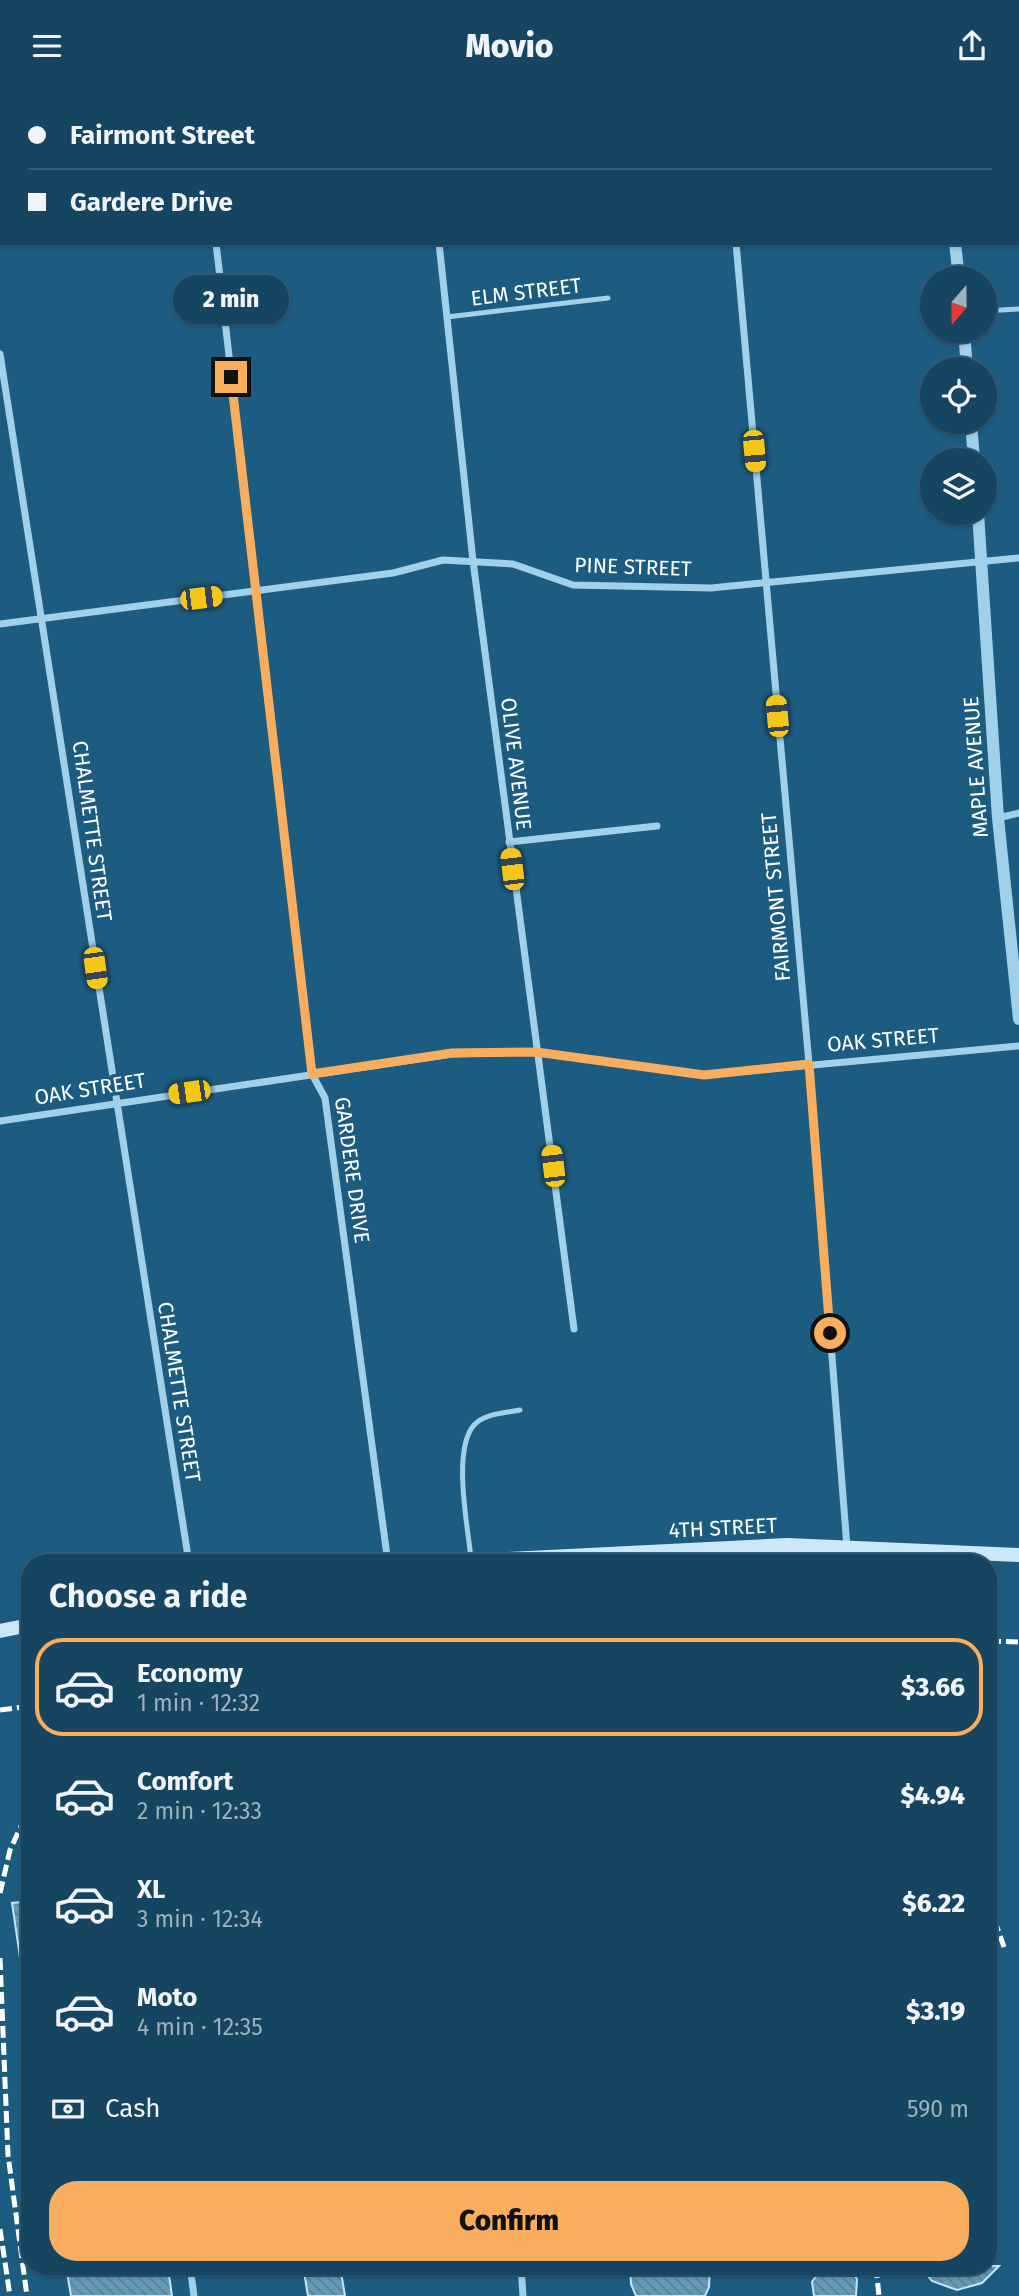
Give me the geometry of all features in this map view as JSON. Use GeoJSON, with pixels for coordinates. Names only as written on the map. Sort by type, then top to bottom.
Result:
{"type":"FeatureCollection","features":[{"type":"Feature","properties":{"kind":"main road","name":"4TH STREET"},"geometry":{"type":"LineString","coordinates":[[610,1554],[788,1545],[1019,1555]]}},
{"type":"Feature","properties":{"kind":"main road"},"geometry":{"type":"LineString","coordinates":[[0,1631],[21,1627]]}},
{"type":"Feature","properties":{"kind":"street","name":"GARDERE DRIVE"},"geometry":{"type":"LineString","coordinates":[[216,245],[254,591],[312,1074],[325,1098],[387,1554]]}},
{"type":"Feature","properties":{"kind":"street","name":"OLIVE AVENUE"},"geometry":{"type":"LineString","coordinates":[[439,245],[473,561],[574,1329]]}},
{"type":"Feature","properties":{"kind":"street","name":"FAIRMONT STREET"},"geometry":{"type":"LineString","coordinates":[[736,245],[809,1064],[847,1547]]}},
{"type":"Feature","properties":{"kind":"street"},"geometry":{"type":"LineString","coordinates":[[955,245],[958,266]]}},
{"type":"Feature","properties":{"kind":"street","name":"CHALMETTE STREET"},"geometry":{"type":"LineString","coordinates":[[0,354],[188,1554]]}},
{"type":"Feature","properties":{"kind":"street","name":"MAPLE AVENUE"},"geometry":{"type":"LineString","coordinates":[[979,525],[998,818],[1019,1019]]}},
{"type":"Feature","properties":{"kind":"street","name":"PINE STREET"},"geometry":{"type":"LineString","coordinates":[[0,624],[393,573],[443,560],[513,564],[573,585],[710,587],[1019,558]]}},
{"type":"Feature","properties":{"kind":"street"},"geometry":{"type":"LineString","coordinates":[[998,818],[1019,813]]}},
{"type":"Feature","properties":{"kind":"street"},"geometry":{"type":"LineString","coordinates":[[509,842],[657,826]]}},
{"type":"Feature","properties":{"kind":"street","name":"OAK STREET"},"geometry":{"type":"LineString","coordinates":[[0,1121],[452,1053],[536,1052],[704,1075],[1019,1046]]}},
{"type":"Feature","properties":{"kind":"street"},"geometry":{"type":"LineString","coordinates":[[191,2275],[194,2296]]}},
{"type":"Feature","properties":{"kind":"street"},"geometry":{"type":"LineString","coordinates":[[522,2275],[523,2296]]}},
{"type":"Feature","properties":{"kind":"lane","name":"ELM STREET"},"geometry":{"type":"LineString","coordinates":[[447,317],[608,297]]}},
{"type":"Feature","properties":{"kind":"lane"},"geometry":{"type":"LineString","coordinates":[[998,310],[1019,309]]}},
{"type":"Feature","properties":{"kind":"lane"},"geometry":{"type":"LineString","coordinates":[[470,1554],[463,1474],[467,1440],[474,1425],[487,1416],[520,1410]]}},
{"type":"Feature","properties":{"kind":"building"},"geometry":{"type":"Polygon","coordinates":[[[21,1902],[21,1964],[12,1903],[21,1902]]]}},
{"type":"Feature","properties":{"kind":"building"},"geometry":{"type":"Polygon","coordinates":[[[68,2275],[169,2275],[172,2296],[71,2296],[68,2275]]]}},
{"type":"Feature","properties":{"kind":"building"},"geometry":{"type":"Polygon","coordinates":[[[304,2275],[342,2275],[345,2296],[308,2296],[304,2275]]]}},
{"type":"Feature","properties":{"kind":"building"},"geometry":{"type":"Polygon","coordinates":[[[630,2275],[710,2275],[705,2296],[636,2296],[630,2275]]]}},
{"type":"Feature","properties":{"kind":"building"},"geometry":{"type":"Polygon","coordinates":[[[817,2275],[854,2275],[857,2279],[856,2296],[814,2296],[812,2282],[817,2275]]]}},
{"type":"Feature","properties":{"kind":"building"},"geometry":{"type":"Polygon","coordinates":[[[927,2275],[990,2275],[982,2283],[957,2290],[932,2281],[927,2275]]]}},
{"type":"Feature","properties":{"kind":"railway"},"geometry":{"type":"LineString","coordinates":[[997,1641],[1019,1642]]}},
{"type":"Feature","properties":{"kind":"railway"},"geometry":{"type":"LineString","coordinates":[[0,1710],[21,1707]]}},
{"type":"Feature","properties":{"kind":"railway"},"geometry":{"type":"LineString","coordinates":[[0,1893],[10,1850],[21,1826]]}},
{"type":"Feature","properties":{"kind":"railway"},"geometry":{"type":"LineString","coordinates":[[997,1927],[1004,1947]]}},
{"type":"Feature","properties":{"kind":"railway"},"geometry":{"type":"LineString","coordinates":[[0,1958],[8,2155],[21,2251]]}},
{"type":"Feature","properties":{"kind":"railway"},"geometry":{"type":"LineString","coordinates":[[0,2229],[10,2296]]}},
{"type":"Feature","properties":{"kind":"railway"},"geometry":{"type":"LineString","coordinates":[[24,2275],[27,2296]]}},
{"type":"Feature","properties":{"kind":"railway"},"geometry":{"type":"LineString","coordinates":[[877,2275],[879,2296]]}},
{"type":"Feature","properties":{"kind":"route"},"geometry":{"type":"LineString","coordinates":[[231,377],[312,1074],[452,1053],[536,1052],[704,1075],[809,1064],[830,1333]]}}]}
